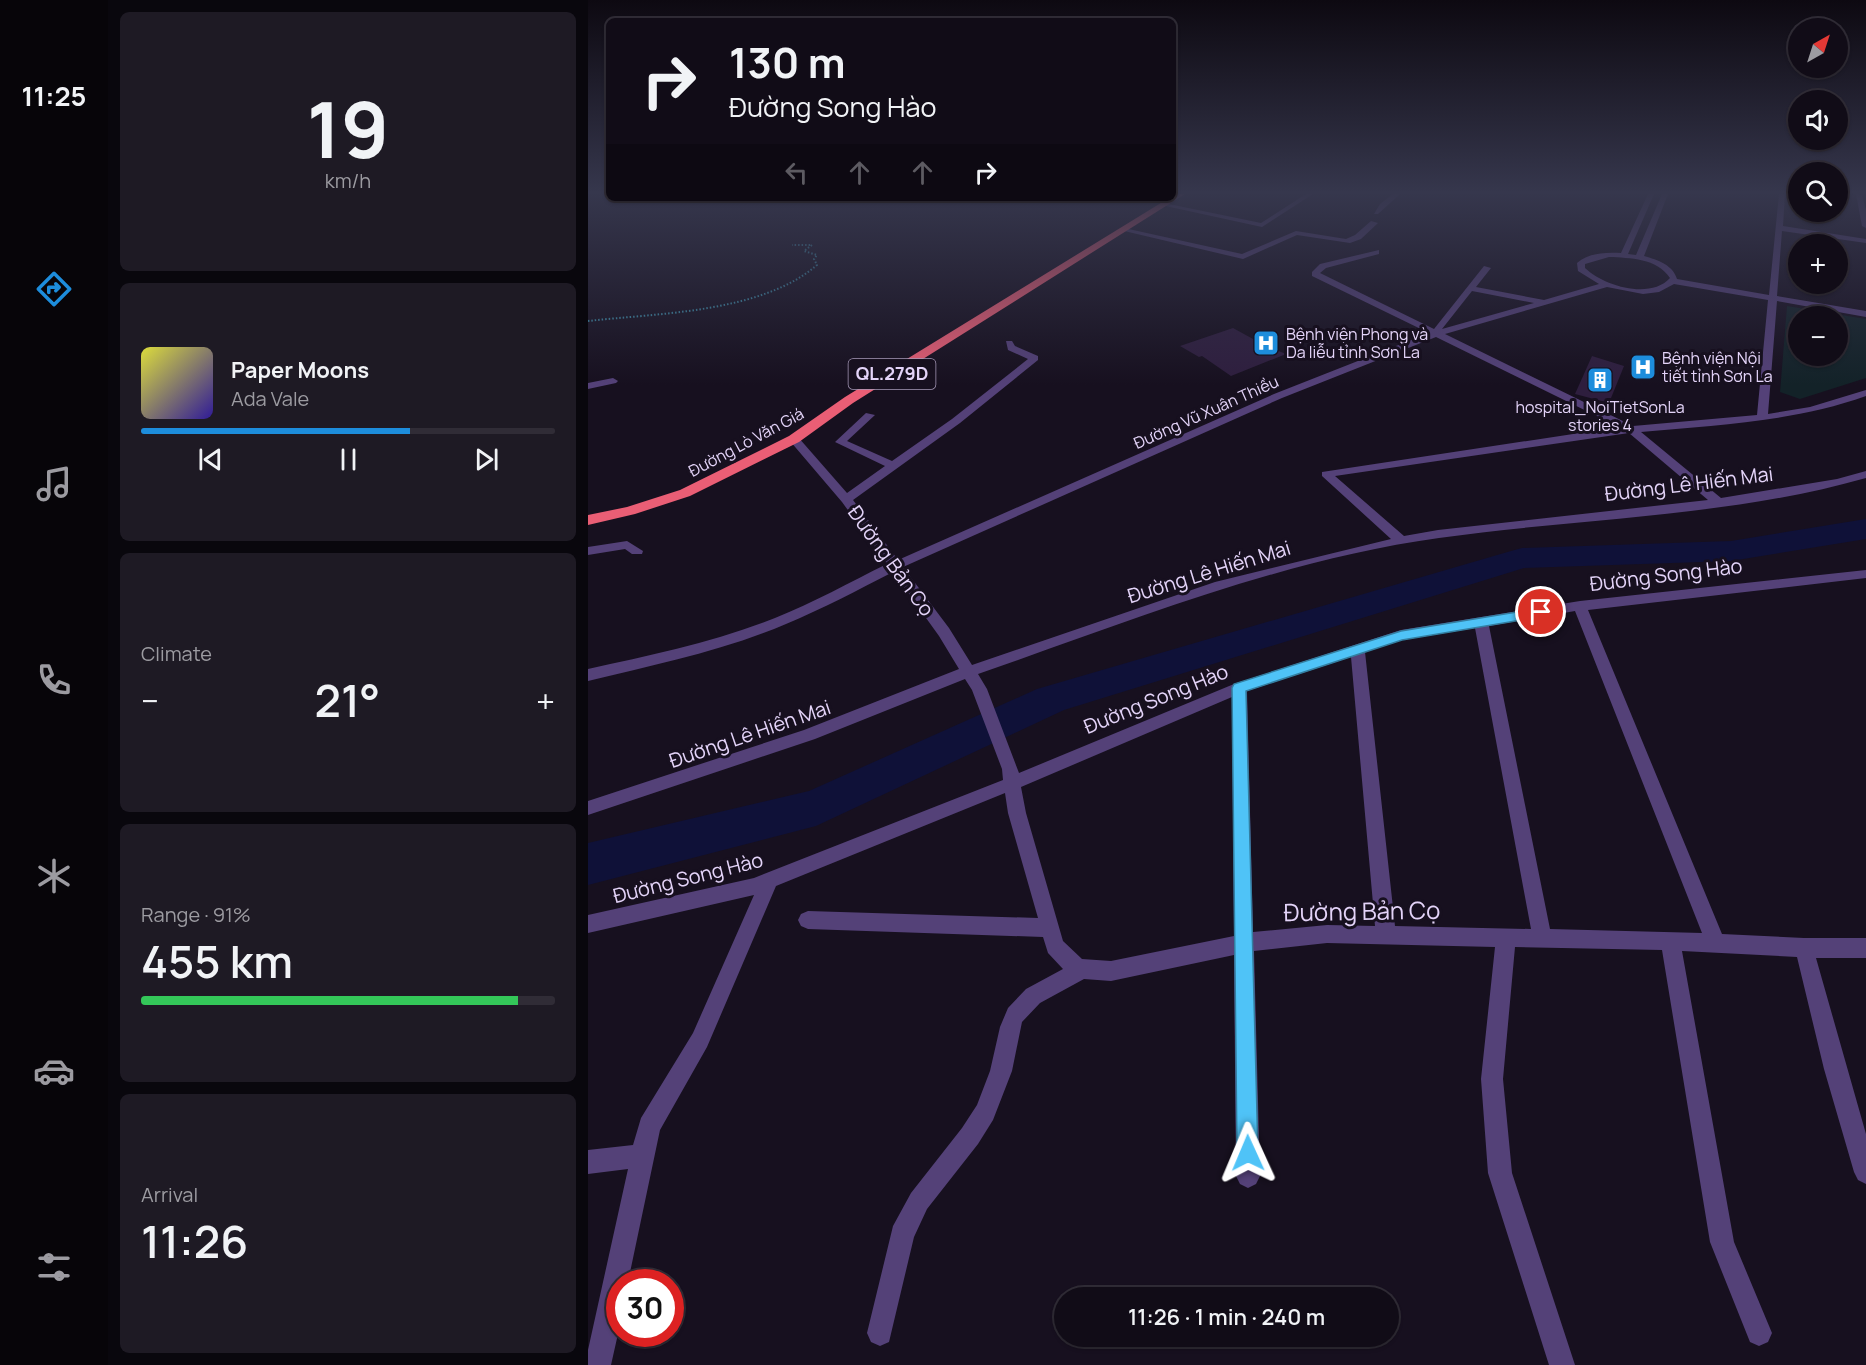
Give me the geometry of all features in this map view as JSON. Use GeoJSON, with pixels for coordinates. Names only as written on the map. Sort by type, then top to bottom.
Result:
{"type":"FeatureCollection","features":[{"type":"Feature","properties":{"kind":"highway","name":"Đường Lò Văn Giá"},"geometry":{"type":"LineString","coordinates":[[588,520],[630,511],[685,493],[794,439],[849,400],[1079,258]]}},
{"type":"Feature","properties":{"kind":"street"},"geometry":{"type":"LineString","coordinates":[[1354,258],[1323,266],[1315,274],[1631,429],[1718,502]]}},
{"type":"Feature","properties":{"kind":"street"},"geometry":{"type":"LineString","coordinates":[[1593,258],[1581,263],[1581,269],[1585,275],[1606,285],[1622,289],[1652,290],[1664,288],[1673,280]]}},
{"type":"Feature","properties":{"kind":"street"},"geometry":{"type":"LineString","coordinates":[[1639,258],[1664,267],[1671,273],[1673,280]]}},
{"type":"Feature","properties":{"kind":"street"},"geometry":{"type":"LineString","coordinates":[[1762,417],[1776,258]]}},
{"type":"Feature","properties":{"kind":"street"},"geometry":{"type":"LineString","coordinates":[[1436,334],[1439,326],[1487,268]]}},
{"type":"Feature","properties":{"kind":"street"},"geometry":{"type":"LineString","coordinates":[[1673,280],[1866,314]]}},
{"type":"Feature","properties":{"kind":"street","name":"Đường Vũ Xuân Thiều"},"geometry":{"type":"LineString","coordinates":[[588,675],[683,653],[781,621],[895,566],[1278,396],[1436,334],[1606,285]]}},
{"type":"Feature","properties":{"kind":"street"},"geometry":{"type":"LineString","coordinates":[[1470,288],[1546,303]]}},
{"type":"Feature","properties":{"kind":"street"},"geometry":{"type":"LineString","coordinates":[[846,499],[894,466],[1034,361],[1034,356],[1016,350],[1009,343]]}},
{"type":"Feature","properties":{"kind":"street"},"geometry":{"type":"LineString","coordinates":[[588,386],[613,381]]}},
{"type":"Feature","properties":{"kind":"street"},"geometry":{"type":"LineString","coordinates":[[1401,541],[1326,474],[1631,429],[1762,417],[1838,404],[1866,393]]}},
{"type":"Feature","properties":{"kind":"street"},"geometry":{"type":"LineString","coordinates":[[870,415],[840,442],[894,466]]}},
{"type":"Feature","properties":{"kind":"street","name":"Đường Bản Cọ"},"geometry":{"type":"LineString","coordinates":[[794,439],[846,499],[944,632],[979,689],[1011,776]]}},
{"type":"Feature","properties":{"kind":"street","name":"Đường Lê Hiến Mai"},"geometry":{"type":"LineString","coordinates":[[588,808],[809,735],[969,672],[1220,585],[1363,548],[1438,534],[1718,502],[1838,482],[1866,474]]}},
{"type":"Feature","properties":{"kind":"street"},"geometry":{"type":"LineString","coordinates":[[588,551],[627,545],[637,550]]}},
{"type":"Feature","properties":{"kind":"street","name":"Đường Song Hào"},"geometry":{"type":"LineString","coordinates":[[588,924],[754,886],[1011,776],[1239,688],[1401,635],[1580,606],[1866,574]]}},
{"type":"Feature","properties":{"kind":"street"},"geometry":{"type":"LineString","coordinates":[[1580,606],[1716,944]]}},
{"type":"Feature","properties":{"kind":"street"},"geometry":{"type":"LineString","coordinates":[[1481,622],[1542,938]]}},
{"type":"Feature","properties":{"kind":"street"},"geometry":{"type":"LineString","coordinates":[[1357,649],[1386,935]]}},
{"type":"Feature","properties":{"kind":"street"},"geometry":{"type":"LineString","coordinates":[[1239,688],[1248,1176]]}},
{"type":"Feature","properties":{"kind":"street"},"geometry":{"type":"LineString","coordinates":[[880,1333],[902,1235],[919,1201],[970,1136],[985,1112],[1001,1071],[1014,1015],[1033,996],[1081,970],[1061,955],[1049,928],[1017,813],[1011,776]]}},
{"type":"Feature","properties":{"kind":"street"},"geometry":{"type":"LineString","coordinates":[[598,1365],[649,1126],[700,1040],[770,879]]}},
{"type":"Feature","properties":{"kind":"street"},"geometry":{"type":"LineString","coordinates":[[808,920],[1049,928]]}},
{"type":"Feature","properties":{"kind":"street","name":"Đường Bản Cọ"},"geometry":{"type":"LineString","coordinates":[[1081,970],[1111,971],[1296,935],[1506,936],[1804,948],[1866,948]]}},
{"type":"Feature","properties":{"kind":"street"},"geometry":{"type":"LineString","coordinates":[[1506,936],[1492,1079],[1500,1173],[1562,1365]]}},
{"type":"Feature","properties":{"kind":"street"},"geometry":{"type":"LineString","coordinates":[[1670,941],[1722,1242],[1759,1333]]}},
{"type":"Feature","properties":{"kind":"street"},"geometry":{"type":"LineString","coordinates":[[1804,948],[1835,1069],[1866,1172]]}},
{"type":"Feature","properties":{"kind":"street"},"geometry":{"type":"LineString","coordinates":[[588,1162],[642,1156]]}},
{"type":"Feature","properties":{"kind":"path"},"geometry":{"type":"LineString","coordinates":[[588,321],[654,314],[735,300],[790,286],[810,274],[817,265],[815,258]]}},
{"type":"Feature","properties":{"kind":"shaded area"},"geometry":{"type":"Polygon","coordinates":[[[1787,306],[1788,366],[1848,366],[1848,316],[1866,319],[1866,378],[1800,399],[1780,392],[1787,306]]]}},
{"type":"Feature","properties":{"kind":"building"},"geometry":{"type":"Polygon","coordinates":[[[1233,328],[1286,354],[1231,376],[1202,356],[1199,357],[1180,346],[1233,328]]]}},
{"type":"Feature","properties":{"kind":"building","name":"hospital_NoiTietSonLa stories 4"},"geometry":{"type":"Polygon","coordinates":[[[1592,356],[1624,366],[1609,403],[1575,394],[1592,356]]]}},
{"type":"Feature","properties":{"kind":"waterway"},"geometry":{"type":"LineString","coordinates":[[588,864],[816,808],[1051,699],[1522,558],[1731,551],[1866,529]]}},
{"type":"Feature","properties":{"kind":"place","name":"Bệnh viện Phong và Da liễu tỉnh Sơn La"},"geometry":{"type":"Point","coordinates":[1266,343]}},
{"type":"Feature","properties":{"kind":"place","name":"Bệnh viện Nội tiết tỉnh Sơn La"},"geometry":{"type":"Point","coordinates":[1643,367]}},
{"type":"Feature","properties":{"kind":"place","name":"hospital_NoiTietSonLa stories 4"},"geometry":{"type":"Point","coordinates":[1600,380]}},
{"type":"Feature","properties":{"kind":"route"},"geometry":{"type":"LineString","coordinates":[[1248,1153],[1239,688],[1401,635],[1541,612]]}}]}
